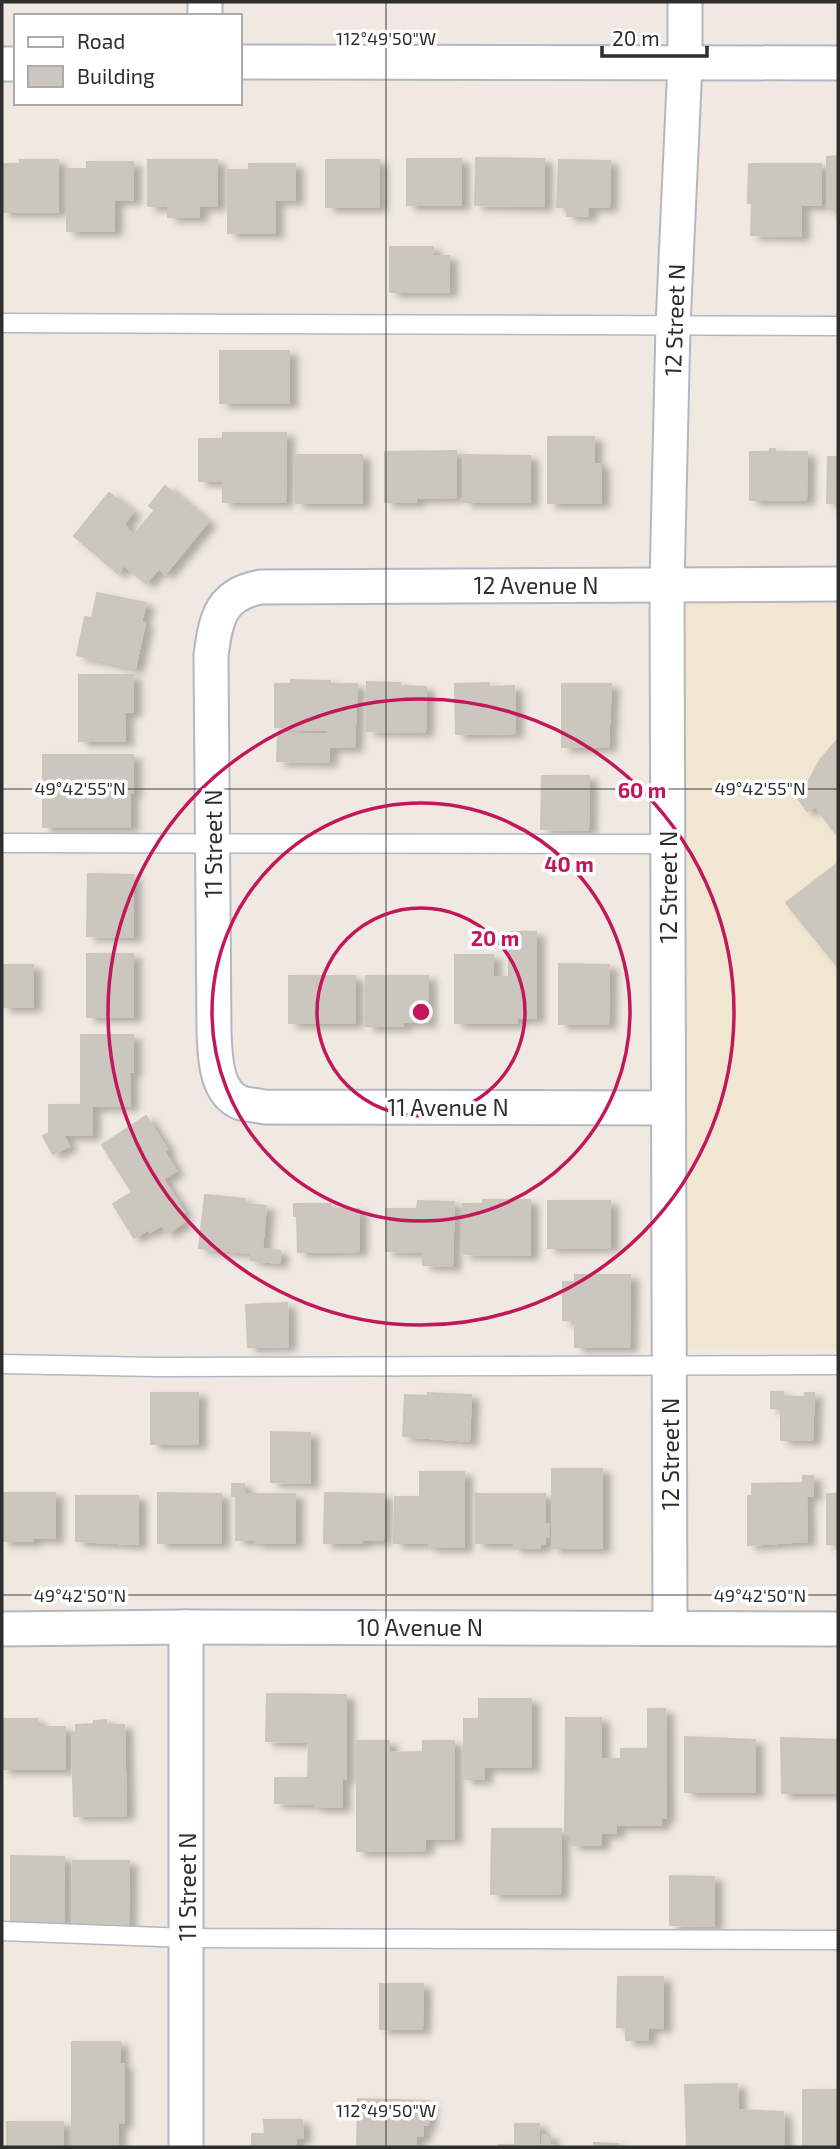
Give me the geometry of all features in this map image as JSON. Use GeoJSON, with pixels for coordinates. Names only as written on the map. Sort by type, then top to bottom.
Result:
{"type":"FeatureCollection","features":[{"type":"Feature","properties":{"kind":"street","name":"12 Street N"},"geometry":{"type":"LineString","coordinates":[[670,1627],[667,584],[685,2]]}},
{"type":"Feature","properties":{"kind":"street"},"geometry":{"type":"LineString","coordinates":[[242,62],[838,63]]}},
{"type":"Feature","properties":{"kind":"street","name":"12 Avenue N"},"geometry":{"type":"LineString","coordinates":[[235,596],[248,589],[261,587],[838,584]]}},
{"type":"Feature","properties":{"kind":"street","name":"11 Street N"},"geometry":{"type":"LineString","coordinates":[[230,1094],[222,1083],[215,1050],[211,655],[216,622],[223,608],[235,596]]}},
{"type":"Feature","properties":{"kind":"street","name":"11 Avenue N"},"geometry":{"type":"LineString","coordinates":[[230,1094],[240,1102],[264,1107],[668,1108]]}},
{"type":"Feature","properties":{"kind":"street","name":"11 Street N"},"geometry":{"type":"LineString","coordinates":[[186,1627],[186,2147]]}},
{"type":"Feature","properties":{"kind":"street","name":"10 Avenue N"},"geometry":{"type":"LineString","coordinates":[[2,1629],[838,1629]]}},
{"type":"Feature","properties":{"kind":"lane"},"geometry":{"type":"LineString","coordinates":[[2,323],[838,326]]}},
{"type":"Feature","properties":{"kind":"lane"},"geometry":{"type":"LineString","coordinates":[[2,843],[668,844]]}},
{"type":"Feature","properties":{"kind":"lane"},"geometry":{"type":"LineString","coordinates":[[2,1364],[158,1367],[838,1366]]}},
{"type":"Feature","properties":{"kind":"lane"},"geometry":{"type":"LineString","coordinates":[[2,1931],[187,1938],[838,1940]]}},
{"type":"Feature","properties":{"kind":"shaded area"},"geometry":{"type":"Polygon","coordinates":[[[667,584],[838,584],[838,1348],[670,1347],[667,584]]]}},
{"type":"Feature","properties":{"kind":"building"},"geometry":{"type":"Polygon","coordinates":[[[838,156],[838,209],[827,209],[827,157],[838,156]]]}},
{"type":"Feature","properties":{"kind":"building"},"geometry":{"type":"Polygon","coordinates":[[[476,158],[544,159],[544,206],[475,205],[476,158]]]}},
{"type":"Feature","properties":{"kind":"building"},"geometry":{"type":"Polygon","coordinates":[[[407,159],[461,159],[461,205],[407,205],[407,159]]]}},
{"type":"Feature","properties":{"kind":"building"},"geometry":{"type":"Polygon","coordinates":[[[20,160],[58,160],[58,212],[2,212],[2,164],[20,164],[20,160]]]}},
{"type":"Feature","properties":{"kind":"building"},"geometry":{"type":"Polygon","coordinates":[[[148,160],[217,160],[217,206],[199,206],[199,217],[168,217],[168,206],[148,206],[148,160]]]}},
{"type":"Feature","properties":{"kind":"building"},"geometry":{"type":"Polygon","coordinates":[[[326,160],[379,160],[379,207],[326,207],[326,160]]]}},
{"type":"Feature","properties":{"kind":"building"},"geometry":{"type":"Polygon","coordinates":[[[559,160],[610,161],[609,207],[588,207],[588,216],[567,216],[567,207],[557,207],[559,160]]]}},
{"type":"Feature","properties":{"kind":"building"},"geometry":{"type":"Polygon","coordinates":[[[87,162],[133,162],[133,200],[114,200],[114,231],[67,231],[67,169],[87,169],[87,162]]]}},
{"type":"Feature","properties":{"kind":"building"},"geometry":{"type":"Polygon","coordinates":[[[249,164],[295,164],[295,200],[275,200],[275,233],[228,233],[228,170],[249,170],[249,164]]]}},
{"type":"Feature","properties":{"kind":"building"},"geometry":{"type":"Polygon","coordinates":[[[749,164],[821,164],[821,205],[801,205],[801,236],[751,235],[749,164]]]}},
{"type":"Feature","properties":{"kind":"building"},"geometry":{"type":"Polygon","coordinates":[[[390,247],[433,247],[433,256],[449,256],[449,292],[390,292],[390,247]]]}},
{"type":"Feature","properties":{"kind":"building"},"geometry":{"type":"Polygon","coordinates":[[[220,351],[289,351],[289,403],[220,403],[220,351]]]}},
{"type":"Feature","properties":{"kind":"building"},"geometry":{"type":"Polygon","coordinates":[[[223,433],[286,433],[285,502],[223,502],[223,481],[199,481],[199,439],[223,439],[223,433]]]}},
{"type":"Feature","properties":{"kind":"building"},"geometry":{"type":"Polygon","coordinates":[[[548,437],[594,437],[594,464],[601,464],[601,503],[548,503],[548,437]]]}},
{"type":"Feature","properties":{"kind":"building"},"geometry":{"type":"Polygon","coordinates":[[[770,449],[775,449],[775,452],[807,452],[806,500],[750,500],[750,452],[770,452],[770,449]]]}},
{"type":"Feature","properties":{"kind":"building"},"geometry":{"type":"Polygon","coordinates":[[[456,451],[456,497],[416,498],[416,502],[385,502],[385,452],[456,451]]]}},
{"type":"Feature","properties":{"kind":"building"},"geometry":{"type":"Polygon","coordinates":[[[296,455],[362,455],[362,503],[296,503],[296,455]]]}},
{"type":"Feature","properties":{"kind":"building"},"geometry":{"type":"Polygon","coordinates":[[[464,455],[530,456],[530,502],[463,502],[464,455]]]}},
{"type":"Feature","properties":{"kind":"building"},"geometry":{"type":"Polygon","coordinates":[[[828,457],[838,457],[838,503],[827,503],[828,457]]]}},
{"type":"Feature","properties":{"kind":"building"},"geometry":{"type":"Polygon","coordinates":[[[165,486],[208,522],[165,574],[159,568],[146,583],[124,565],[118,573],[74,536],[109,493],[133,512],[124,524],[133,536],[155,510],[149,506],[165,486]]]}},
{"type":"Feature","properties":{"kind":"building"},"geometry":{"type":"Polygon","coordinates":[[[97,593],[146,603],[141,622],[145,623],[135,668],[77,655],[85,617],[92,618],[97,593]]]}},
{"type":"Feature","properties":{"kind":"building"},"geometry":{"type":"Polygon","coordinates":[[[79,675],[133,675],[133,712],[125,712],[125,741],[79,741],[79,675]]]}},
{"type":"Feature","properties":{"kind":"building"},"geometry":{"type":"Polygon","coordinates":[[[291,680],[357,684],[354,747],[329,747],[329,762],[277,761],[278,734],[328,734],[328,730],[275,727],[275,684],[291,684],[291,680]]]}},
{"type":"Feature","properties":{"kind":"building"},"geometry":{"type":"Polygon","coordinates":[[[367,682],[426,687],[425,732],[367,731],[367,682]]]}},
{"type":"Feature","properties":{"kind":"building"},"geometry":{"type":"Polygon","coordinates":[[[489,683],[489,687],[514,686],[515,733],[456,734],[455,684],[489,683]]]}},
{"type":"Feature","properties":{"kind":"building"},"geometry":{"type":"Polygon","coordinates":[[[562,684],[611,684],[608,747],[562,747],[562,684]]]}},
{"type":"Feature","properties":{"kind":"building"},"geometry":{"type":"Polygon","coordinates":[[[838,739],[837,835],[815,806],[807,811],[796,795],[805,788],[820,760],[838,739]]]}},
{"type":"Feature","properties":{"kind":"building"},"geometry":{"type":"Polygon","coordinates":[[[43,755],[133,755],[130,827],[43,827],[43,755]]]}},
{"type":"Feature","properties":{"kind":"building"},"geometry":{"type":"Polygon","coordinates":[[[542,776],[589,776],[588,830],[541,829],[542,776]]]}},
{"type":"Feature","properties":{"kind":"building"},"geometry":{"type":"Polygon","coordinates":[[[838,863],[838,967],[786,903],[838,863]]]}},
{"type":"Feature","properties":{"kind":"building"},"geometry":{"type":"Polygon","coordinates":[[[88,874],[133,875],[133,937],[87,936],[88,874]]]}},
{"type":"Feature","properties":{"kind":"building"},"geometry":{"type":"Polygon","coordinates":[[[509,932],[536,932],[536,1018],[517,1018],[517,1023],[455,1023],[455,955],[493,955],[493,977],[509,977],[509,932]]]}},
{"type":"Feature","properties":{"kind":"building"},"geometry":{"type":"Polygon","coordinates":[[[87,954],[133,954],[133,1017],[87,1017],[87,954]]]}},
{"type":"Feature","properties":{"kind":"building"},"geometry":{"type":"Polygon","coordinates":[[[559,964],[609,965],[608,1024],[559,1024],[559,964]]]}},
{"type":"Feature","properties":{"kind":"building"},"geometry":{"type":"Polygon","coordinates":[[[2,965],[33,965],[33,1007],[2,1007],[2,965]]]}},
{"type":"Feature","properties":{"kind":"building"},"geometry":{"type":"Polygon","coordinates":[[[289,976],[355,976],[355,1023],[289,1023],[289,976]]]}},
{"type":"Feature","properties":{"kind":"building"},"geometry":{"type":"Polygon","coordinates":[[[366,976],[428,976],[428,1022],[403,1022],[403,1026],[366,1026],[366,976]]]}},
{"type":"Feature","properties":{"kind":"building"},"geometry":{"type":"Polygon","coordinates":[[[81,1035],[133,1035],[133,1072],[129,1072],[130,1106],[92,1106],[92,1135],[63,1135],[69,1146],[53,1154],[43,1136],[49,1133],[49,1105],[81,1105],[81,1035]]]}},
{"type":"Feature","properties":{"kind":"building"},"geometry":{"type":"Polygon","coordinates":[[[146,1116],[167,1149],[164,1151],[176,1171],[163,1179],[184,1212],[179,1215],[184,1222],[167,1233],[162,1225],[134,1238],[113,1204],[132,1192],[102,1145],[146,1116]]]}},
{"type":"Feature","properties":{"kind":"building"},"geometry":{"type":"Polygon","coordinates":[[[205,1195],[245,1199],[244,1204],[266,1206],[262,1249],[280,1251],[279,1263],[251,1260],[251,1253],[199,1248],[205,1195]]]}},
{"type":"Feature","properties":{"kind":"building"},"geometry":{"type":"Polygon","coordinates":[[[483,1200],[530,1200],[530,1255],[463,1254],[463,1204],[483,1204],[483,1200]]]}},
{"type":"Feature","properties":{"kind":"building"},"geometry":{"type":"Polygon","coordinates":[[[418,1201],[454,1202],[452,1266],[423,1265],[423,1252],[386,1251],[386,1209],[417,1209],[418,1201]]]}},
{"type":"Feature","properties":{"kind":"building"},"geometry":{"type":"Polygon","coordinates":[[[548,1201],[610,1201],[610,1247],[548,1248],[548,1201]]]}},
{"type":"Feature","properties":{"kind":"building"},"geometry":{"type":"Polygon","coordinates":[[[294,1204],[330,1204],[330,1209],[359,1209],[359,1251],[298,1252],[294,1204]]]}},
{"type":"Feature","properties":{"kind":"building"},"geometry":{"type":"Polygon","coordinates":[[[575,1275],[630,1275],[629,1347],[575,1347],[575,1320],[563,1320],[563,1282],[575,1282],[575,1275]]]}},
{"type":"Feature","properties":{"kind":"building"},"geometry":{"type":"Polygon","coordinates":[[[287,1303],[288,1346],[248,1347],[246,1305],[287,1303]]]}},
{"type":"Feature","properties":{"kind":"building"},"geometry":{"type":"Polygon","coordinates":[[[771,1392],[783,1392],[783,1397],[805,1397],[805,1393],[814,1393],[812,1440],[781,1440],[781,1408],[771,1408],[771,1392]]]}},
{"type":"Feature","properties":{"kind":"building"},"geometry":{"type":"Polygon","coordinates":[[[151,1393],[198,1393],[198,1444],[151,1444],[151,1393]]]}},
{"type":"Feature","properties":{"kind":"building"},"geometry":{"type":"Polygon","coordinates":[[[428,1393],[471,1395],[469,1441],[403,1436],[405,1395],[427,1396],[428,1393]]]}},
{"type":"Feature","properties":{"kind":"building"},"geometry":{"type":"Polygon","coordinates":[[[271,1432],[310,1433],[310,1483],[271,1482],[271,1432]]]}},
{"type":"Feature","properties":{"kind":"building"},"geometry":{"type":"Polygon","coordinates":[[[552,1469],[602,1469],[602,1548],[552,1548],[552,1469]]]}},
{"type":"Feature","properties":{"kind":"building"},"geometry":{"type":"Polygon","coordinates":[[[420,1472],[464,1472],[464,1547],[394,1543],[395,1497],[420,1497],[420,1472]]]}},
{"type":"Feature","properties":{"kind":"building"},"geometry":{"type":"Polygon","coordinates":[[[803,1476],[813,1476],[813,1496],[806,1496],[807,1541],[748,1545],[748,1496],[752,1496],[752,1484],[803,1483],[803,1476]]]}},
{"type":"Feature","properties":{"kind":"building"},"geometry":{"type":"Polygon","coordinates":[[[232,1484],[244,1484],[244,1494],[295,1494],[295,1543],[236,1540],[236,1496],[232,1496],[232,1484]]]}},
{"type":"Feature","properties":{"kind":"building"},"geometry":{"type":"Polygon","coordinates":[[[2,1493],[55,1493],[55,1538],[2,1541],[2,1493]]]}},
{"type":"Feature","properties":{"kind":"building"},"geometry":{"type":"Polygon","coordinates":[[[158,1493],[221,1494],[221,1543],[158,1543],[158,1493]]]}},
{"type":"Feature","properties":{"kind":"building"},"geometry":{"type":"Polygon","coordinates":[[[325,1493],[384,1494],[383,1540],[324,1543],[325,1493]]]}},
{"type":"Feature","properties":{"kind":"building"},"geometry":{"type":"Polygon","coordinates":[[[476,1494],[545,1494],[545,1524],[549,1524],[549,1537],[545,1537],[545,1544],[540,1544],[540,1548],[514,1548],[514,1543],[476,1543],[476,1494]]]}},
{"type":"Feature","properties":{"kind":"building"},"geometry":{"type":"Polygon","coordinates":[[[827,1494],[838,1494],[838,1544],[827,1544],[827,1494]]]}},
{"type":"Feature","properties":{"kind":"building"},"geometry":{"type":"Polygon","coordinates":[[[76,1496],[138,1496],[138,1544],[76,1541],[76,1496]]]}},
{"type":"Feature","properties":{"kind":"building"},"geometry":{"type":"Polygon","coordinates":[[[267,1694],[346,1695],[346,1779],[342,1779],[342,1807],[275,1803],[275,1778],[308,1778],[309,1742],[266,1741],[267,1694]]]}},
{"type":"Feature","properties":{"kind":"building"},"geometry":{"type":"Polygon","coordinates":[[[479,1699],[531,1699],[531,1767],[484,1767],[484,1779],[464,1779],[464,1719],[479,1719],[479,1699]]]}},
{"type":"Feature","properties":{"kind":"building"},"geometry":{"type":"Polygon","coordinates":[[[648,1709],[665,1709],[666,1818],[661,1818],[661,1825],[616,1825],[616,1833],[601,1833],[601,1845],[571,1845],[571,1833],[565,1833],[566,1718],[601,1718],[601,1759],[621,1759],[621,1749],[648,1749],[648,1709]]]}},
{"type":"Feature","properties":{"kind":"building"},"geometry":{"type":"Polygon","coordinates":[[[2,1719],[37,1719],[37,1727],[65,1727],[65,1769],[2,1769],[2,1719]]]}},
{"type":"Feature","properties":{"kind":"building"},"geometry":{"type":"Polygon","coordinates":[[[106,1720],[106,1725],[124,1725],[126,1815],[74,1816],[72,1733],[76,1733],[76,1725],[106,1720]]]}},
{"type":"Feature","properties":{"kind":"building"},"geometry":{"type":"Polygon","coordinates":[[[685,1737],[755,1740],[755,1792],[685,1792],[685,1737]]]}},
{"type":"Feature","properties":{"kind":"building"},"geometry":{"type":"Polygon","coordinates":[[[781,1738],[838,1740],[838,1793],[782,1793],[781,1738]]]}},
{"type":"Feature","properties":{"kind":"building"},"geometry":{"type":"Polygon","coordinates":[[[357,1741],[389,1741],[389,1753],[423,1752],[423,1741],[454,1741],[454,1838],[425,1839],[425,1850],[357,1851],[357,1741]]]}},
{"type":"Feature","properties":{"kind":"building"},"geometry":{"type":"Polygon","coordinates":[[[492,1829],[561,1829],[560,1894],[491,1894],[492,1829]]]}},
{"type":"Feature","properties":{"kind":"building"},"geometry":{"type":"Polygon","coordinates":[[[11,1856],[64,1857],[64,1925],[11,1925],[11,1856]]]}},
{"type":"Feature","properties":{"kind":"building"},"geometry":{"type":"Polygon","coordinates":[[[73,1861],[129,1861],[128,1926],[72,1926],[73,1861]]]}},
{"type":"Feature","properties":{"kind":"building"},"geometry":{"type":"Polygon","coordinates":[[[670,1876],[714,1877],[714,1926],[670,1925],[670,1876]]]}},
{"type":"Feature","properties":{"kind":"building"},"geometry":{"type":"Polygon","coordinates":[[[618,1977],[663,1977],[663,2028],[648,2027],[648,2040],[626,2040],[626,2027],[617,2027],[618,1977]]]}},
{"type":"Feature","properties":{"kind":"building"},"geometry":{"type":"Polygon","coordinates":[[[380,1984],[423,1984],[422,2029],[380,2029],[380,1984]]]}},
{"type":"Feature","properties":{"kind":"building"},"geometry":{"type":"Polygon","coordinates":[[[72,2042],[120,2042],[120,2064],[124,2064],[124,2123],[118,2123],[118,2147],[72,2147],[72,2042]]]}},
{"type":"Feature","properties":{"kind":"building"},"geometry":{"type":"Polygon","coordinates":[[[737,2084],[738,2110],[783,2112],[784,2147],[687,2147],[685,2085],[737,2084]]]}},
{"type":"Feature","properties":{"kind":"building"},"geometry":{"type":"Polygon","coordinates":[[[803,2090],[838,2090],[838,2147],[803,2147],[803,2090]]]}},
{"type":"Feature","properties":{"kind":"building"},"geometry":{"type":"Polygon","coordinates":[[[358,2099],[429,2101],[428,2125],[423,2125],[423,2136],[416,2136],[416,2145],[357,2147],[358,2099]]]}},
{"type":"Feature","properties":{"kind":"building"},"geometry":{"type":"Polygon","coordinates":[[[264,2120],[302,2120],[303,2138],[296,2138],[296,2147],[252,2147],[252,2134],[265,2134],[264,2120]]]}},
{"type":"Feature","properties":{"kind":"building"},"geometry":{"type":"Polygon","coordinates":[[[7,2122],[63,2122],[63,2147],[7,2147],[7,2122]]]}},
{"type":"Feature","properties":{"kind":"building"},"geometry":{"type":"Polygon","coordinates":[[[515,2124],[539,2124],[539,2145],[542,2145],[542,2135],[550,2135],[550,2145],[554,2147],[499,2147],[515,2145],[515,2124]]]}},
{"type":"Feature","properties":{"kind":"building"},"geometry":{"type":"Polygon","coordinates":[[[594,2143],[618,2144],[618,2147],[594,2147],[594,2143]]]}}]}
